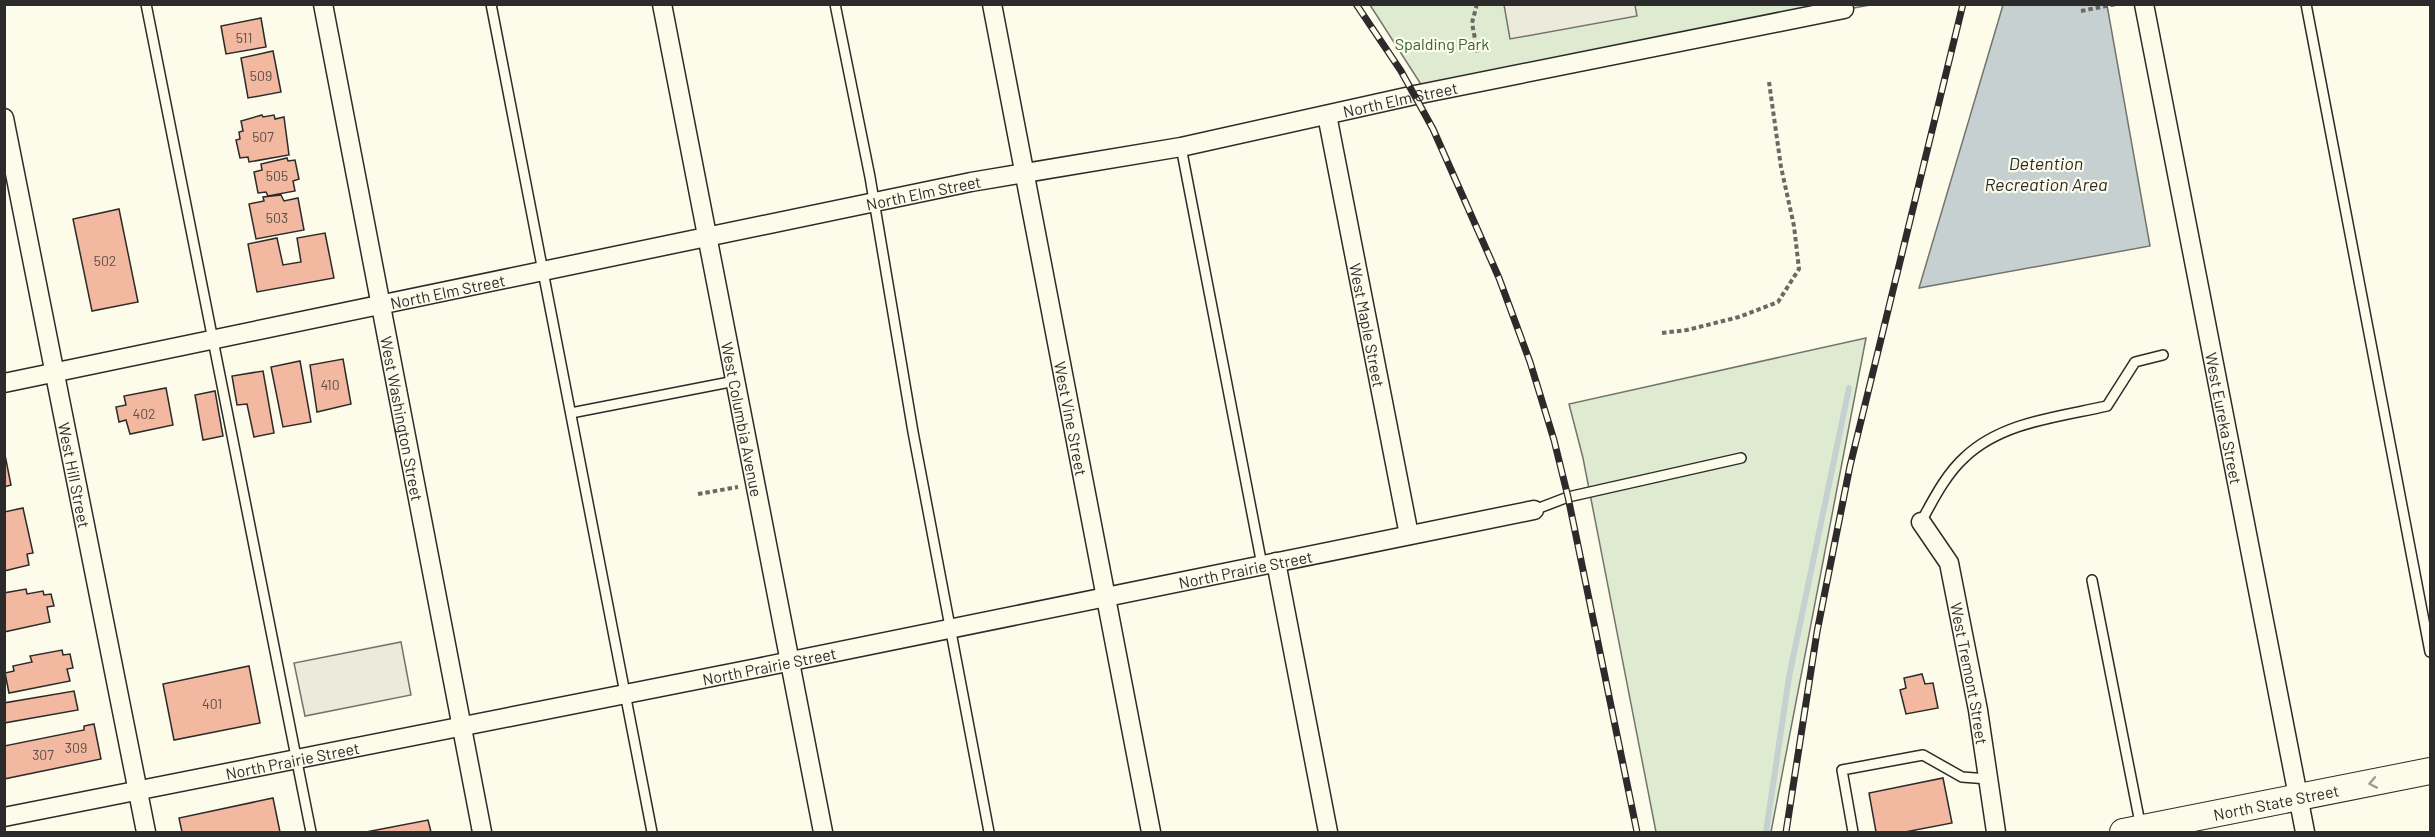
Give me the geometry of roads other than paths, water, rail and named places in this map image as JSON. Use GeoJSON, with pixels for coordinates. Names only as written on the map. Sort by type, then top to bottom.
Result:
{"type":"FeatureCollection","features":[{"type":"Feature","properties":{"kind":"main road","name":"North State Street"},"geometry":{"type":"LineString","coordinates":[[2135,831],[2430,771]]}},
{"type":"Feature","properties":{"kind":"street","name":"West Washington Street"},"geometry":{"type":"LineString","coordinates":[[323,4],[482,832]]}},
{"type":"Feature","properties":{"kind":"street","name":"West Columbia Avenue"},"geometry":{"type":"LineString","coordinates":[[662,4],[823,832]]}},
{"type":"Feature","properties":{"kind":"street","name":"West Vine Street"},"geometry":{"type":"LineString","coordinates":[[992,4],[1151,832]]}},
{"type":"Feature","properties":{"kind":"street","name":"West Eureka Street"},"geometry":{"type":"LineString","coordinates":[[2144,4],[2305,832]]}},
{"type":"Feature","properties":{"kind":"street","name":"North Elm Street"},"geometry":{"type":"LineString","coordinates":[[4,383],[971,182],[1025,175],[1181,147],[1844,9]]}},
{"type":"Feature","properties":{"kind":"street","name":"West Maple Street"},"geometry":{"type":"LineString","coordinates":[[1327,115],[1409,535]]}},
{"type":"Feature","properties":{"kind":"street","name":"West Hill Street"},"geometry":{"type":"LineString","coordinates":[[4,118],[146,832]]}},
{"type":"Feature","properties":{"kind":"street","name":"North Prairie Street"},"geometry":{"type":"LineString","coordinates":[[4,817],[1534,510]]}},
{"type":"Feature","properties":{"kind":"street","name":"West Tremont Street"},"geometry":{"type":"LineString","coordinates":[[1921,522],[1949,563],[1978,710],[1996,832]]}},
{"type":"Feature","properties":{"kind":"street"},"geometry":{"type":"LineString","coordinates":[[1269,563],[1328,832]]}},
{"type":"Feature","properties":{"kind":"lane"},"geometry":{"type":"LineString","coordinates":[[146,4],[311,832]]}},
{"type":"Feature","properties":{"kind":"lane"},"geometry":{"type":"LineString","coordinates":[[491,4],[652,832]]}},
{"type":"Feature","properties":{"kind":"lane"},"geometry":{"type":"LineString","coordinates":[[835,4],[875,202],[913,432],[989,832]]}},
{"type":"Feature","properties":{"kind":"lane"},"geometry":{"type":"LineString","coordinates":[[2306,4],[2430,652]]}},
{"type":"Feature","properties":{"kind":"lane"},"geometry":{"type":"LineString","coordinates":[[1181,147],[1269,563]]}},
{"type":"Feature","properties":{"kind":"lane"},"geometry":{"type":"LineString","coordinates":[[1921,522],[1938,492],[1964,457],[1997,433],[2107,406],[2135,362],[2163,355]]}},
{"type":"Feature","properties":{"kind":"lane"},"geometry":{"type":"LineString","coordinates":[[570,413],[735,381]]}},
{"type":"Feature","properties":{"kind":"lane"},"geometry":{"type":"LineString","coordinates":[[1534,510],[1568,497],[1741,458]]}},
{"type":"Feature","properties":{"kind":"lane"},"geometry":{"type":"LineString","coordinates":[[2092,580],[2135,831]]}},
{"type":"Feature","properties":{"kind":"lane"},"geometry":{"type":"LineString","coordinates":[[1853,832],[1842,770],[1923,755],[1962,777],[1988,779]]}},
{"type":"Feature","properties":{"kind":"water","name":"Detention Recreation Area"},"geometry":{"type":"Polygon","coordinates":[[[2003,5],[2107,5],[2150,246],[1919,288],[2003,5]]]}},
{"type":"Feature","properties":{"kind":"waterway"},"geometry":{"type":"LineString","coordinates":[[1766,832],[1789,677],[1849,388]]}},
{"type":"Feature","properties":{"kind":"railway"},"geometry":{"type":"LineString","coordinates":[[1356,4],[1401,71],[1433,129],[1499,278],[1530,362],[1554,440],[1568,497],[1637,832]]}},
{"type":"Feature","properties":{"kind":"railway"},"geometry":{"type":"LineString","coordinates":[[1786,832],[1817,632],[1850,466],[1963,4]]}},
{"type":"Feature","properties":{"kind":"park label","name":"Spalding Park"},"geometry":{"type":"Point","coordinates":[1442,43]}}]}
